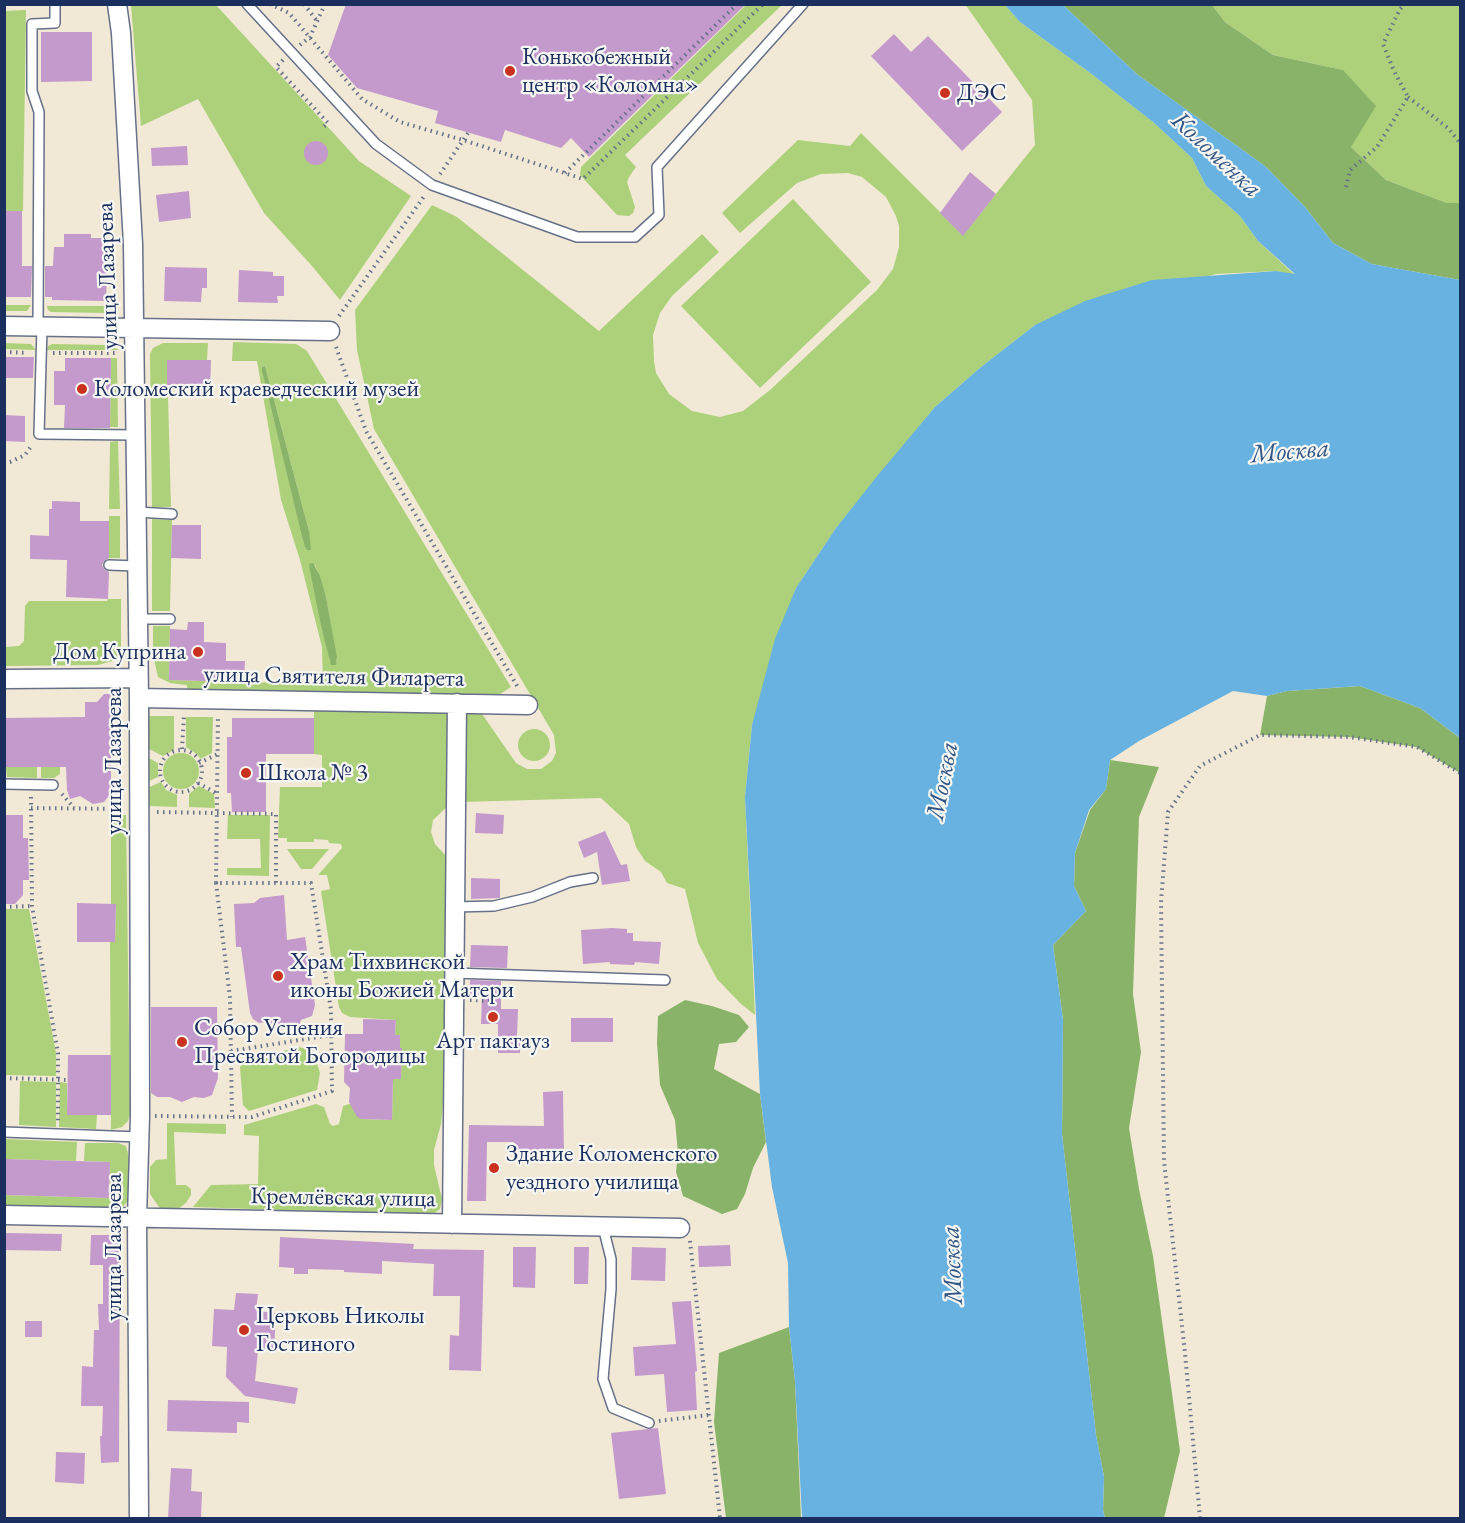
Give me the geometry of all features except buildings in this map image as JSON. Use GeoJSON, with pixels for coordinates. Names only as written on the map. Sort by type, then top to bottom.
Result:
{"type":"FeatureCollection","features":[{"type":"Feature","properties":{"kind":"street","name":"улица Лазарева"},"geometry":{"type":"LineString","coordinates":[[117,4],[133,244],[139,698],[140,1116],[137,1218],[139,1518]]}},
{"type":"Feature","properties":{"kind":"street"},"geometry":{"type":"LineString","coordinates":[[4,326],[330,331]]}},
{"type":"Feature","properties":{"kind":"street"},"geometry":{"type":"LineString","coordinates":[[4,679],[138,678]]}},
{"type":"Feature","properties":{"kind":"street","name":"улица Святителя Филарета"},"geometry":{"type":"LineString","coordinates":[[139,698],[528,705]]}},
{"type":"Feature","properties":{"kind":"street"},"geometry":{"type":"LineString","coordinates":[[452,1224],[457,703]]}},
{"type":"Feature","properties":{"kind":"street","name":"Кремлёвская улица"},"geometry":{"type":"LineString","coordinates":[[4,1215],[680,1228]]}},
{"type":"Feature","properties":{"kind":"lane"},"geometry":{"type":"LineString","coordinates":[[55,4],[55,23],[32,24],[32,91],[39,112],[42,353],[39,434],[135,435]]}},
{"type":"Feature","properties":{"kind":"lane"},"geometry":{"type":"LineString","coordinates":[[247,4],[376,144],[432,185],[578,237],[635,237],[659,215],[657,167],[803,4]]}},
{"type":"Feature","properties":{"kind":"lane"},"geometry":{"type":"LineString","coordinates":[[136,512],[172,514]]}},
{"type":"Feature","properties":{"kind":"lane"},"geometry":{"type":"LineString","coordinates":[[109,565],[137,566]]}},
{"type":"Feature","properties":{"kind":"lane"},"geometry":{"type":"LineString","coordinates":[[138,618],[170,619]]}},
{"type":"Feature","properties":{"kind":"lane"},"geometry":{"type":"LineString","coordinates":[[4,784],[53,784]]}},
{"type":"Feature","properties":{"kind":"lane"},"geometry":{"type":"LineString","coordinates":[[454,907],[494,906],[532,897],[570,882],[593,878]]}},
{"type":"Feature","properties":{"kind":"lane"},"geometry":{"type":"LineString","coordinates":[[454,973],[665,980]]}},
{"type":"Feature","properties":{"kind":"lane"},"geometry":{"type":"LineString","coordinates":[[4,1132],[139,1137]]}},
{"type":"Feature","properties":{"kind":"lane"},"geometry":{"type":"LineString","coordinates":[[603,1227],[611,1259],[611,1289],[603,1379],[613,1408],[650,1422]]}},
{"type":"Feature","properties":{"kind":"path"},"geometry":{"type":"LineString","coordinates":[[270,4],[289,13],[362,99],[400,122],[583,179],[763,4]]}},
{"type":"Feature","properties":{"kind":"path"},"geometry":{"type":"LineString","coordinates":[[304,4],[317,21]]}},
{"type":"Feature","properties":{"kind":"path"},"geometry":{"type":"LineString","coordinates":[[565,173],[737,4]]}},
{"type":"Feature","properties":{"kind":"path"},"geometry":{"type":"LineString","coordinates":[[1405,4],[1400,9],[1383,44],[1407,97],[1448,128],[1461,143]]}},
{"type":"Feature","properties":{"kind":"path"},"geometry":{"type":"LineString","coordinates":[[1346,187],[1350,170],[1377,147],[1407,97]]}},
{"type":"Feature","properties":{"kind":"path"},"geometry":{"type":"LineString","coordinates":[[468,133],[330,331],[366,431],[528,705]]}},
{"type":"Feature","properties":{"kind":"path"},"geometry":{"type":"LineString","coordinates":[[4,352],[134,353]]}},
{"type":"Feature","properties":{"kind":"path"},"geometry":{"type":"LineString","coordinates":[[4,463],[25,455],[39,434]]}},
{"type":"Feature","properties":{"kind":"path"},"geometry":{"type":"LineString","coordinates":[[218,699],[216,883],[230,998],[232,1117]]}},
{"type":"Feature","properties":{"kind":"path"},"geometry":{"type":"LineString","coordinates":[[1200,1518],[1164,1161],[1161,902],[1168,812],[1200,766],[1260,735],[1349,737],[1417,747],[1461,773]]}},
{"type":"Feature","properties":{"kind":"path"},"geometry":{"type":"LineString","coordinates":[[182,749],[197,756],[199,763],[202,772],[196,787],[180,793],[165,786],[159,770],[166,755],[182,749]]}},
{"type":"Feature","properties":{"kind":"path"},"geometry":{"type":"LineString","coordinates":[[199,763],[218,754]]}},
{"type":"Feature","properties":{"kind":"path"},"geometry":{"type":"LineString","coordinates":[[198,783],[218,794]]}},
{"type":"Feature","properties":{"kind":"path"},"geometry":{"type":"LineString","coordinates":[[53,784],[75,808]]}},
{"type":"Feature","properties":{"kind":"path"},"geometry":{"type":"LineString","coordinates":[[58,1134],[58,1053],[32,906],[31,808],[276,814],[276,883]]}},
{"type":"Feature","properties":{"kind":"path"},"geometry":{"type":"LineString","coordinates":[[140,1116],[252,1117],[332,1091],[331,1010],[311,883],[216,883]]}},
{"type":"Feature","properties":{"kind":"path"},"geometry":{"type":"LineString","coordinates":[[4,907],[32,906]]}},
{"type":"Feature","properties":{"kind":"path"},"geometry":{"type":"LineString","coordinates":[[231,1052],[331,1035]]}},
{"type":"Feature","properties":{"kind":"path"},"geometry":{"type":"LineString","coordinates":[[4,1078],[68,1080]]}},
{"type":"Feature","properties":{"kind":"path"},"geometry":{"type":"LineString","coordinates":[[680,1228],[690,1233],[720,1518]]}},
{"type":"Feature","properties":{"kind":"path"},"geometry":{"type":"LineString","coordinates":[[650,1422],[709,1415]]}},
{"type":"Feature","properties":{"kind":"green space"},"geometry":{"type":"Polygon","coordinates":[[[965,4],[1005,5],[1020,22],[1153,122],[1192,158],[1206,186],[1240,216],[1258,241],[1295,275],[1276,271],[1216,274],[1035,325],[935,407],[836,528],[796,588],[752,725],[745,797],[755,1015],[717,979],[698,943],[685,889],[667,883],[661,872],[645,861],[636,847],[629,824],[601,798],[462,802],[465,718],[468,712],[480,711],[516,763],[527,769],[541,769],[552,761],[556,753],[554,735],[374,429],[357,350],[355,310],[432,205],[457,217],[599,331],[702,234],[719,252],[672,296],[660,313],[653,335],[656,373],[669,394],[692,411],[720,417],[743,411],[770,390],[877,290],[893,269],[899,247],[899,226],[886,197],[862,177],[848,173],[821,174],[797,183],[740,233],[722,213],[798,140],[850,146],[861,133],[963,235],[1035,145],[1032,100],[965,4]]]}},
{"type":"Feature","properties":{"kind":"green space"},"geometry":{"type":"Polygon","coordinates":[[[131,5],[216,5],[359,161],[411,196],[340,300],[264,213],[198,99],[141,126],[131,5]]]}},
{"type":"Feature","properties":{"kind":"green space"},"geometry":{"type":"Polygon","coordinates":[[[746,5],[782,5],[625,155],[636,167],[627,182],[635,207],[629,216],[617,215],[580,175],[581,167],[746,5]]]}},
{"type":"Feature","properties":{"kind":"green space"},"geometry":{"type":"Polygon","coordinates":[[[1063,5],[1212,5],[1225,22],[1273,55],[1343,70],[1376,106],[1351,147],[1386,180],[1447,203],[1460,203],[1460,280],[1372,264],[1333,243],[1305,207],[1265,166],[1138,75],[1063,5]]]}},
{"type":"Feature","properties":{"kind":"green space"},"geometry":{"type":"Polygon","coordinates":[[[1212,5],[1460,5],[1460,203],[1447,203],[1386,180],[1351,147],[1343,70],[1273,55],[1225,22],[1212,5]]]}},
{"type":"Feature","properties":{"kind":"green space"},"geometry":{"type":"Polygon","coordinates":[[[26,10],[23,211],[5,211],[5,11],[26,10]]]}},
{"type":"Feature","properties":{"kind":"green space"},"geometry":{"type":"Polygon","coordinates":[[[793,199],[871,282],[760,388],[681,306],[793,199]]]}},
{"type":"Feature","properties":{"kind":"green space"},"geometry":{"type":"Polygon","coordinates":[[[5,305],[31,305],[27,311],[5,311],[5,305]]]}},
{"type":"Feature","properties":{"kind":"green space"},"geometry":{"type":"Polygon","coordinates":[[[47,306],[119,306],[113,312],[105,313],[51,312],[47,306]]]}},
{"type":"Feature","properties":{"kind":"green space"},"geometry":{"type":"Polygon","coordinates":[[[233,342],[296,344],[307,351],[511,687],[497,696],[187,690],[187,685],[170,683],[158,677],[153,655],[153,626],[170,626],[169,680],[323,684],[322,647],[300,560],[281,500],[257,361],[232,361],[233,342]],[[265,366],[262,367],[266,388],[307,550],[309,531],[265,366]],[[315,564],[322,630],[330,662],[337,661],[326,597],[315,564]]]}},
{"type":"Feature","properties":{"kind":"green space"},"geometry":{"type":"Polygon","coordinates":[[[5,343],[31,344],[36,350],[5,349],[5,343]]]}},
{"type":"Feature","properties":{"kind":"green space"},"geometry":{"type":"Polygon","coordinates":[[[163,343],[208,343],[207,360],[167,360],[171,507],[152,507],[150,354],[153,348],[163,343]]]}},
{"type":"Feature","properties":{"kind":"green space"},"geometry":{"type":"Polygon","coordinates":[[[52,344],[108,345],[119,350],[47,350],[52,344]]]}},
{"type":"Feature","properties":{"kind":"green space"},"geometry":{"type":"Polygon","coordinates":[[[111,358],[117,358],[118,427],[110,427],[111,358]]]}},
{"type":"Feature","properties":{"kind":"green space"},"geometry":{"type":"Polygon","coordinates":[[[265,366],[309,531],[311,550],[305,547],[300,528],[262,371],[262,367],[265,366]]]}},
{"type":"Feature","properties":{"kind":"green space"},"geometry":{"type":"Polygon","coordinates":[[[118,441],[120,509],[109,509],[110,442],[118,441]]]}},
{"type":"Feature","properties":{"kind":"green space"},"geometry":{"type":"Polygon","coordinates":[[[109,516],[120,516],[120,558],[109,558],[109,516]]]}},
{"type":"Feature","properties":{"kind":"green space"},"geometry":{"type":"Polygon","coordinates":[[[152,519],[172,520],[170,611],[152,611],[152,519]]]}},
{"type":"Feature","properties":{"kind":"green space"},"geometry":{"type":"Polygon","coordinates":[[[313,563],[320,576],[326,597],[337,657],[336,665],[331,665],[322,630],[309,564],[313,563]]]}},
{"type":"Feature","properties":{"kind":"green space"},"geometry":{"type":"Polygon","coordinates":[[[108,599],[121,599],[121,654],[116,660],[98,665],[5,666],[5,647],[19,646],[24,641],[25,606],[29,601],[107,601],[108,599]]]}},
{"type":"Feature","properties":{"kind":"green space"},"geometry":{"type":"Polygon","coordinates":[[[1360,686],[1420,708],[1460,738],[1460,773],[1416,747],[1349,737],[1260,735],[1267,696],[1287,691],[1360,686]]]}},
{"type":"Feature","properties":{"kind":"green space"},"geometry":{"type":"Polygon","coordinates":[[[342,708],[446,712],[450,718],[449,805],[433,820],[431,832],[435,844],[448,858],[446,1073],[441,1124],[434,1150],[434,1165],[442,1199],[440,1209],[432,1215],[193,1207],[211,1185],[258,1184],[259,1136],[244,1135],[244,1125],[316,1104],[324,1107],[330,1124],[333,1126],[339,1124],[343,1106],[349,1104],[355,1104],[355,1113],[361,1119],[392,1120],[393,1079],[401,1078],[402,1049],[400,1048],[400,1035],[395,1035],[396,1020],[350,1017],[342,1013],[339,1007],[321,891],[330,889],[327,875],[318,875],[342,848],[341,844],[314,839],[314,842],[287,842],[287,838],[278,838],[280,787],[322,787],[322,755],[314,754],[314,710],[339,711],[342,708]]]}},
{"type":"Feature","properties":{"kind":"green space"},"geometry":{"type":"Polygon","coordinates":[[[147,716],[174,716],[174,750],[163,756],[147,748],[147,716]]]}},
{"type":"Feature","properties":{"kind":"green space"},"geometry":{"type":"Polygon","coordinates":[[[186,717],[213,717],[212,753],[200,759],[186,747],[186,717]]]}},
{"type":"Feature","properties":{"kind":"green space"},"geometry":{"type":"Polygon","coordinates":[[[534,729],[545,734],[550,745],[545,756],[534,761],[523,756],[518,745],[523,734],[534,729]]]}},
{"type":"Feature","properties":{"kind":"green space"},"geometry":{"type":"Polygon","coordinates":[[[181,753],[194,758],[199,771],[194,784],[181,789],[168,784],[163,771],[168,758],[181,753]]]}},
{"type":"Feature","properties":{"kind":"green space"},"geometry":{"type":"Polygon","coordinates":[[[147,757],[158,763],[158,777],[147,782],[147,757]]]}},
{"type":"Feature","properties":{"kind":"green space"},"geometry":{"type":"Polygon","coordinates":[[[1110,760],[1159,767],[1139,817],[1133,994],[1141,1052],[1129,1128],[1153,1256],[1180,1451],[1164,1518],[1105,1518],[1103,1510],[1104,1477],[1096,1435],[1062,1134],[1063,1020],[1053,945],[1086,911],[1074,886],[1075,853],[1090,810],[1106,789],[1110,760]]]}},
{"type":"Feature","properties":{"kind":"green space"},"geometry":{"type":"Polygon","coordinates":[[[6,767],[37,767],[37,778],[7,777],[6,767]]]}},
{"type":"Feature","properties":{"kind":"green space"},"geometry":{"type":"Polygon","coordinates":[[[41,767],[60,767],[60,774],[54,778],[41,778],[41,767]]]}},
{"type":"Feature","properties":{"kind":"green space"},"geometry":{"type":"Polygon","coordinates":[[[161,782],[166,790],[177,795],[177,807],[147,806],[147,788],[161,782]]]}},
{"type":"Feature","properties":{"kind":"green space"},"geometry":{"type":"Polygon","coordinates":[[[199,786],[214,794],[215,808],[189,807],[189,794],[199,786]]]}},
{"type":"Feature","properties":{"kind":"green space"},"geometry":{"type":"Polygon","coordinates":[[[111,815],[126,815],[130,1113],[128,1121],[122,1127],[111,1130],[110,942],[115,942],[116,904],[111,904],[111,815]]]}},
{"type":"Feature","properties":{"kind":"green space"},"geometry":{"type":"Polygon","coordinates":[[[228,815],[270,815],[269,876],[227,875],[227,868],[261,868],[260,839],[227,839],[228,815]]]}},
{"type":"Feature","properties":{"kind":"green space"},"geometry":{"type":"Polygon","coordinates":[[[287,849],[329,849],[312,869],[301,869],[287,849]]]}},
{"type":"Feature","properties":{"kind":"green space"},"geometry":{"type":"Polygon","coordinates":[[[5,909],[29,909],[56,1053],[56,1076],[5,1075],[5,909]]]}},
{"type":"Feature","properties":{"kind":"green space"},"geometry":{"type":"Polygon","coordinates":[[[685,1000],[739,1015],[749,1027],[736,1042],[719,1044],[714,1069],[760,1094],[766,1142],[737,1209],[722,1214],[683,1196],[676,1172],[678,1154],[675,1120],[660,1085],[658,1016],[685,1000]]]}},
{"type":"Feature","properties":{"kind":"green space"},"geometry":{"type":"Polygon","coordinates":[[[299,1047],[313,1051],[320,1073],[317,1090],[249,1111],[243,1105],[240,1067],[244,1061],[299,1047]]]}},
{"type":"Feature","properties":{"kind":"green space"},"geometry":{"type":"Polygon","coordinates":[[[20,1081],[56,1082],[56,1127],[19,1125],[20,1081]]]}},
{"type":"Feature","properties":{"kind":"green space"},"geometry":{"type":"Polygon","coordinates":[[[60,1082],[67,1083],[67,1115],[97,1115],[96,1129],[59,1127],[60,1082]]]}},
{"type":"Feature","properties":{"kind":"green space"},"geometry":{"type":"Polygon","coordinates":[[[167,1123],[226,1124],[226,1134],[174,1132],[176,1185],[186,1185],[191,1189],[191,1195],[178,1209],[165,1210],[159,1207],[150,1194],[150,1167],[156,1160],[167,1159],[167,1123]]]}},
{"type":"Feature","properties":{"kind":"green space"},"geometry":{"type":"Polygon","coordinates":[[[5,1139],[77,1142],[76,1161],[5,1159],[5,1139]]]}},
{"type":"Feature","properties":{"kind":"green space"},"geometry":{"type":"Polygon","coordinates":[[[85,1143],[118,1143],[126,1146],[130,1161],[129,1199],[123,1207],[116,1209],[5,1206],[5,1195],[109,1198],[110,1162],[84,1161],[85,1143]]]}},
{"type":"Feature","properties":{"kind":"green space"},"geometry":{"type":"Polygon","coordinates":[[[789,1327],[795,1381],[801,1518],[726,1518],[714,1422],[719,1353],[789,1327]]]}},
{"type":"Feature","properties":{"kind":"water"},"geometry":{"type":"Polygon","coordinates":[[[1005,5],[1063,5],[1138,75],[1265,166],[1305,207],[1333,243],[1372,264],[1460,280],[1460,738],[1420,708],[1360,686],[1287,691],[1267,696],[1233,691],[1139,741],[1110,760],[1106,789],[1089,810],[1075,853],[1074,886],[1086,911],[1053,945],[1063,1020],[1062,1134],[1096,1435],[1104,1477],[1103,1510],[1105,1518],[802,1518],[795,1381],[789,1327],[788,1263],[772,1187],[760,1094],[745,797],[752,725],[775,639],[796,588],[836,528],[878,475],[935,407],[1035,325],[1085,301],[1152,280],[1276,271],[1295,274],[1258,241],[1240,216],[1206,186],[1192,158],[1153,122],[1020,22],[1005,5]]]}},
{"type":"Feature","properties":{"kind":"place","name":"Конькобежный центр «Коломна»"},"geometry":{"type":"Point","coordinates":[510,71]}},
{"type":"Feature","properties":{"kind":"place","name":"ДЭС"},"geometry":{"type":"Point","coordinates":[945,93]}},
{"type":"Feature","properties":{"kind":"place","name":"Коломеский краеведческий музей"},"geometry":{"type":"Point","coordinates":[82,389]}},
{"type":"Feature","properties":{"kind":"place","name":"Дом Куприна"},"geometry":{"type":"Point","coordinates":[198,652]}},
{"type":"Feature","properties":{"kind":"place","name":"Школа № 3"},"geometry":{"type":"Point","coordinates":[246,773]}},
{"type":"Feature","properties":{"kind":"place","name":"Храм Тихвинской иконы Божией Матери"},"geometry":{"type":"Point","coordinates":[278,976]}},
{"type":"Feature","properties":{"kind":"place","name":"Арт пакгауз"},"geometry":{"type":"Point","coordinates":[493,1017]}},
{"type":"Feature","properties":{"kind":"place","name":"Собор Успения Пресвятой Богородицы"},"geometry":{"type":"Point","coordinates":[182,1042]}},
{"type":"Feature","properties":{"kind":"place","name":"Здание Коломенского уездного училища"},"geometry":{"type":"Point","coordinates":[494,1168]}},
{"type":"Feature","properties":{"kind":"place","name":"Церковь Николы Гостиного"},"geometry":{"type":"Point","coordinates":[244,1330]}},
{"type":"Feature","properties":{"kind":"water label","name":"Коломенка"},"geometry":{"type":"Point","coordinates":[1216,155]}},
{"type":"Feature","properties":{"kind":"water label","name":"Москва"},"geometry":{"type":"Point","coordinates":[1290,452]}},
{"type":"Feature","properties":{"kind":"water label","name":"Москва"},"geometry":{"type":"Point","coordinates":[943,781]}},
{"type":"Feature","properties":{"kind":"water label","name":"Москва"},"geometry":{"type":"Point","coordinates":[953,1265]}}]}
